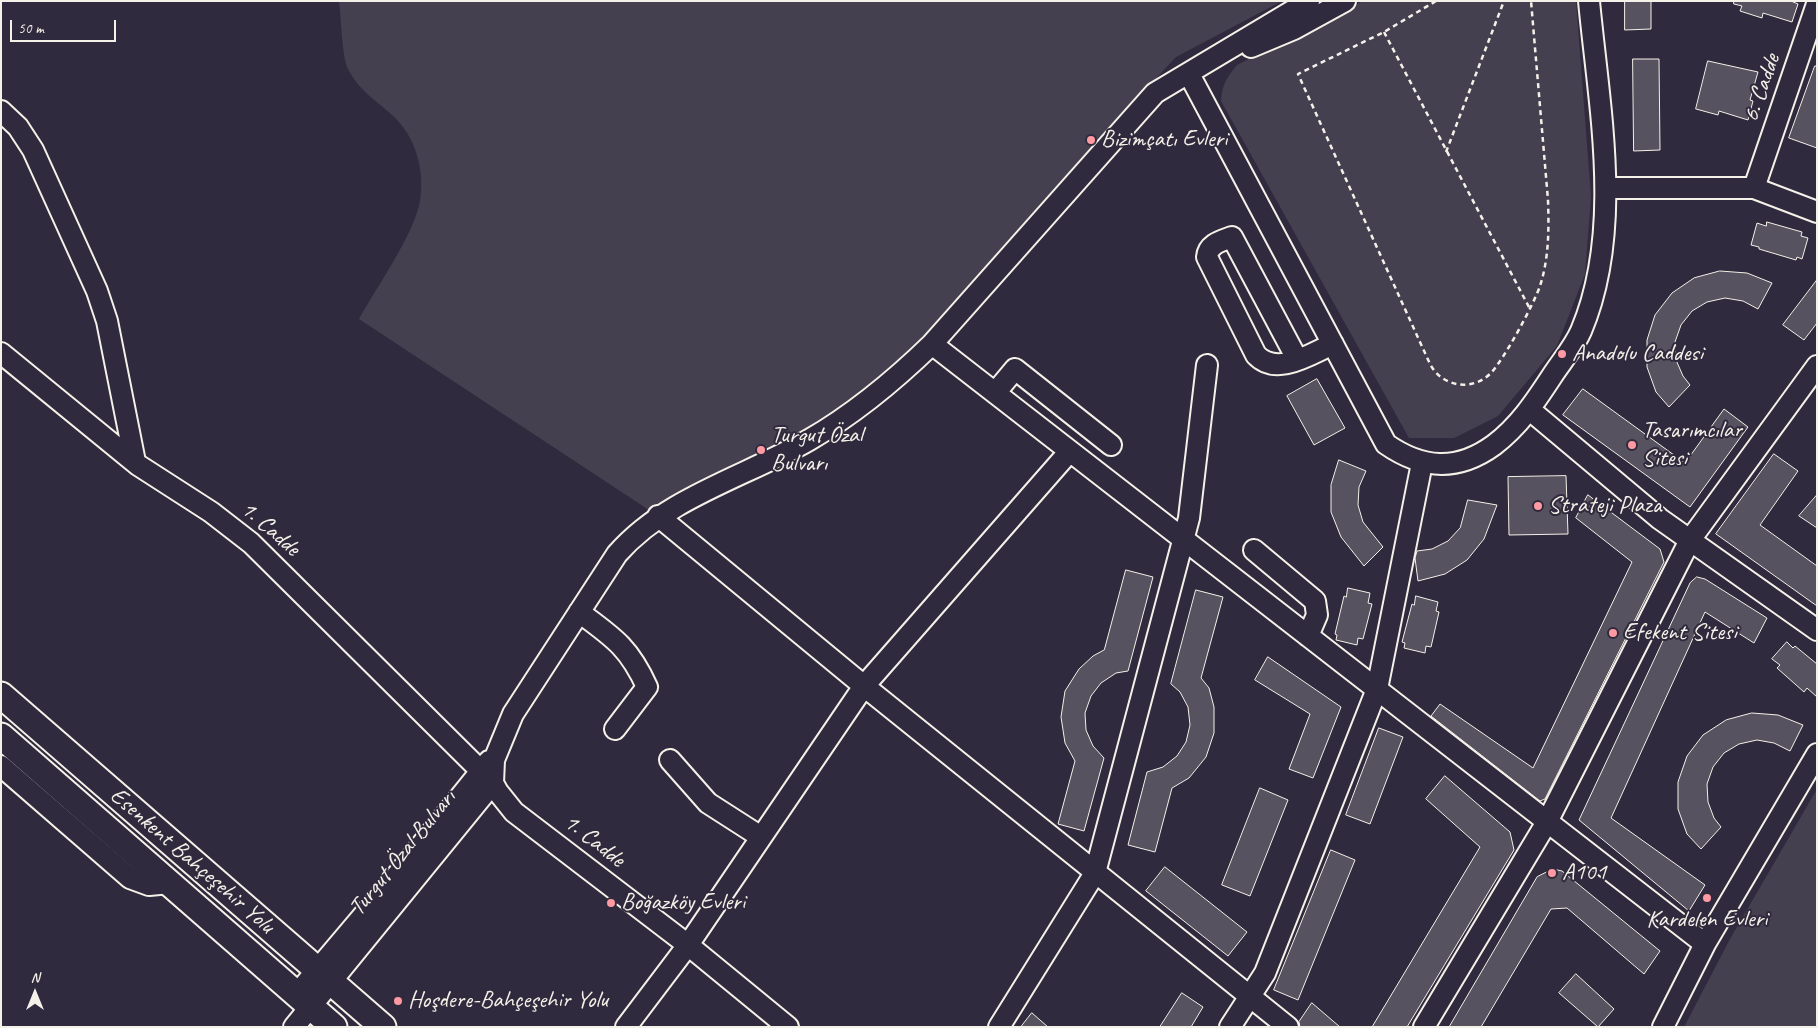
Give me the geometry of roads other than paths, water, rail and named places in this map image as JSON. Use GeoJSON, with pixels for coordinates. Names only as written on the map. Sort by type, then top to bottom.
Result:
{"type":"FeatureCollection","features":[{"type":"Feature","properties":{"kind":"main road","name":"Esenkent Bahçeşehir Yolu"},"geometry":{"type":"LineString","coordinates":[[1,695],[382,1027]]}},
{"type":"Feature","properties":{"kind":"main road","name":"Esenkent Bahçeşehir Yolu"},"geometry":{"type":"LineString","coordinates":[[1,736],[334,1027]]}},
{"type":"Feature","properties":{"kind":"street"},"geometry":{"type":"LineString","coordinates":[[487,777],[493,771],[498,749],[512,714],[617,554],[633,536],[658,516],[809,440],[901,374],[932,344],[1155,93],[1309,1]]}},
{"type":"Feature","properties":{"kind":"street"},"geometry":{"type":"LineString","coordinates":[[1189,74],[1294,29],[1346,1]]}},
{"type":"Feature","properties":{"kind":"street"},"geometry":{"type":"LineString","coordinates":[[1189,74],[1386,444],[1402,456],[1422,464],[1442,465],[1485,451],[1506,436],[1530,410],[1580,333],[1592,301],[1601,264],[1606,188],[1589,1]]}},
{"type":"Feature","properties":{"kind":"street","name":"6. Cadde"},"geometry":{"type":"LineString","coordinates":[[1754,188],[1817,4]]}},
{"type":"Feature","properties":{"kind":"street"},"geometry":{"type":"LineString","coordinates":[[1,111],[18,127],[33,150],[102,306],[112,337],[135,462]]}},
{"type":"Feature","properties":{"kind":"street"},"geometry":{"type":"LineString","coordinates":[[1606,188],[1754,188],[1817,212]]}},
{"type":"Feature","properties":{"kind":"street"},"geometry":{"type":"LineString","coordinates":[[1297,359],[1232,237],[1214,244],[1209,249],[1207,257],[1256,355],[1261,360],[1273,365],[1284,364],[1297,359],[1333,344]]}},
{"type":"Feature","properties":{"kind":"street"},"geometry":{"type":"LineString","coordinates":[[932,344],[1183,541],[1705,944]]}},
{"type":"Feature","properties":{"kind":"street","name":"1. Cadde"},"geometry":{"type":"LineString","coordinates":[[1,353],[135,462],[219,518],[251,543],[487,777],[514,812],[688,945],[788,1027]]}},
{"type":"Feature","properties":{"kind":"street"},"geometry":{"type":"LineString","coordinates":[[998,1027],[1095,873],[1191,506],[1207,366]]}},
{"type":"Feature","properties":{"kind":"street"},"geometry":{"type":"LineString","coordinates":[[1424,1027],[1547,822],[1690,540],[1817,366]]}},
{"type":"Feature","properties":{"kind":"street"},"geometry":{"type":"LineString","coordinates":[[995,393],[1015,369],[1111,445]]}},
{"type":"Feature","properties":{"kind":"street"},"geometry":{"type":"LineString","coordinates":[[1530,410],[1660,519],[1817,630]]}},
{"type":"Feature","properties":{"kind":"street"},"geometry":{"type":"LineString","coordinates":[[626,1027],[688,945],[864,686],[1070,451]]}},
{"type":"Feature","properties":{"kind":"street"},"geometry":{"type":"LineString","coordinates":[[1230,1027],[1266,973],[1377,690],[1422,464]]}},
{"type":"Feature","properties":{"kind":"street"},"geometry":{"type":"LineString","coordinates":[[658,516],[864,686],[1288,1027]]}},
{"type":"Feature","properties":{"kind":"street"},"geometry":{"type":"LineString","coordinates":[[1254,550],[1315,601],[1317,615],[1308,636]]}},
{"type":"Feature","properties":{"kind":"street"},"geometry":{"type":"LineString","coordinates":[[579,612],[626,650],[637,666],[646,687],[615,730]]}},
{"type":"Feature","properties":{"kind":"street"},"geometry":{"type":"LineString","coordinates":[[1663,1027],[1705,944],[1817,754]]}},
{"type":"Feature","properties":{"kind":"street"},"geometry":{"type":"LineString","coordinates":[[670,760],[708,803],[761,837]]}},
{"type":"Feature","properties":{"kind":"street"},"geometry":{"type":"LineString","coordinates":[[1,766],[127,877],[149,885],[170,883]]}},
{"type":"Feature","properties":{"kind":"street","name":"Turgut Özal Bulvarı"},"geometry":{"type":"LineString","coordinates":[[294,1027],[303,1000],[487,777]]}},
{"type":"Feature","properties":{"kind":"place","name":"Bizimçatı Evleri"},"geometry":{"type":"Point","coordinates":[1091,140]}},
{"type":"Feature","properties":{"kind":"place","name":"Anadolu Caddesi"},"geometry":{"type":"Point","coordinates":[1562,354]}},
{"type":"Feature","properties":{"kind":"place","name":"Tasarımcılar Sitesi"},"geometry":{"type":"Point","coordinates":[1632,445]}},
{"type":"Feature","properties":{"kind":"place","name":"Turgut Özal Bulvarı"},"geometry":{"type":"Point","coordinates":[761,450]}},
{"type":"Feature","properties":{"kind":"place","name":"Strateji Plaza"},"geometry":{"type":"Point","coordinates":[1538,506]}},
{"type":"Feature","properties":{"kind":"place","name":"Efekent Sitesi"},"geometry":{"type":"Point","coordinates":[1613,633]}},
{"type":"Feature","properties":{"kind":"place","name":"A101"},"geometry":{"type":"Point","coordinates":[1552,873]}},
{"type":"Feature","properties":{"kind":"place","name":"Kardelen Evleri"},"geometry":{"type":"Point","coordinates":[1707,898]}},
{"type":"Feature","properties":{"kind":"place","name":"Boğazköy Evleri"},"geometry":{"type":"Point","coordinates":[611,903]}},
{"type":"Feature","properties":{"kind":"place","name":"Hoşdere-Bahçeşehir Yolu"},"geometry":{"type":"Point","coordinates":[398,1001]}}]}
